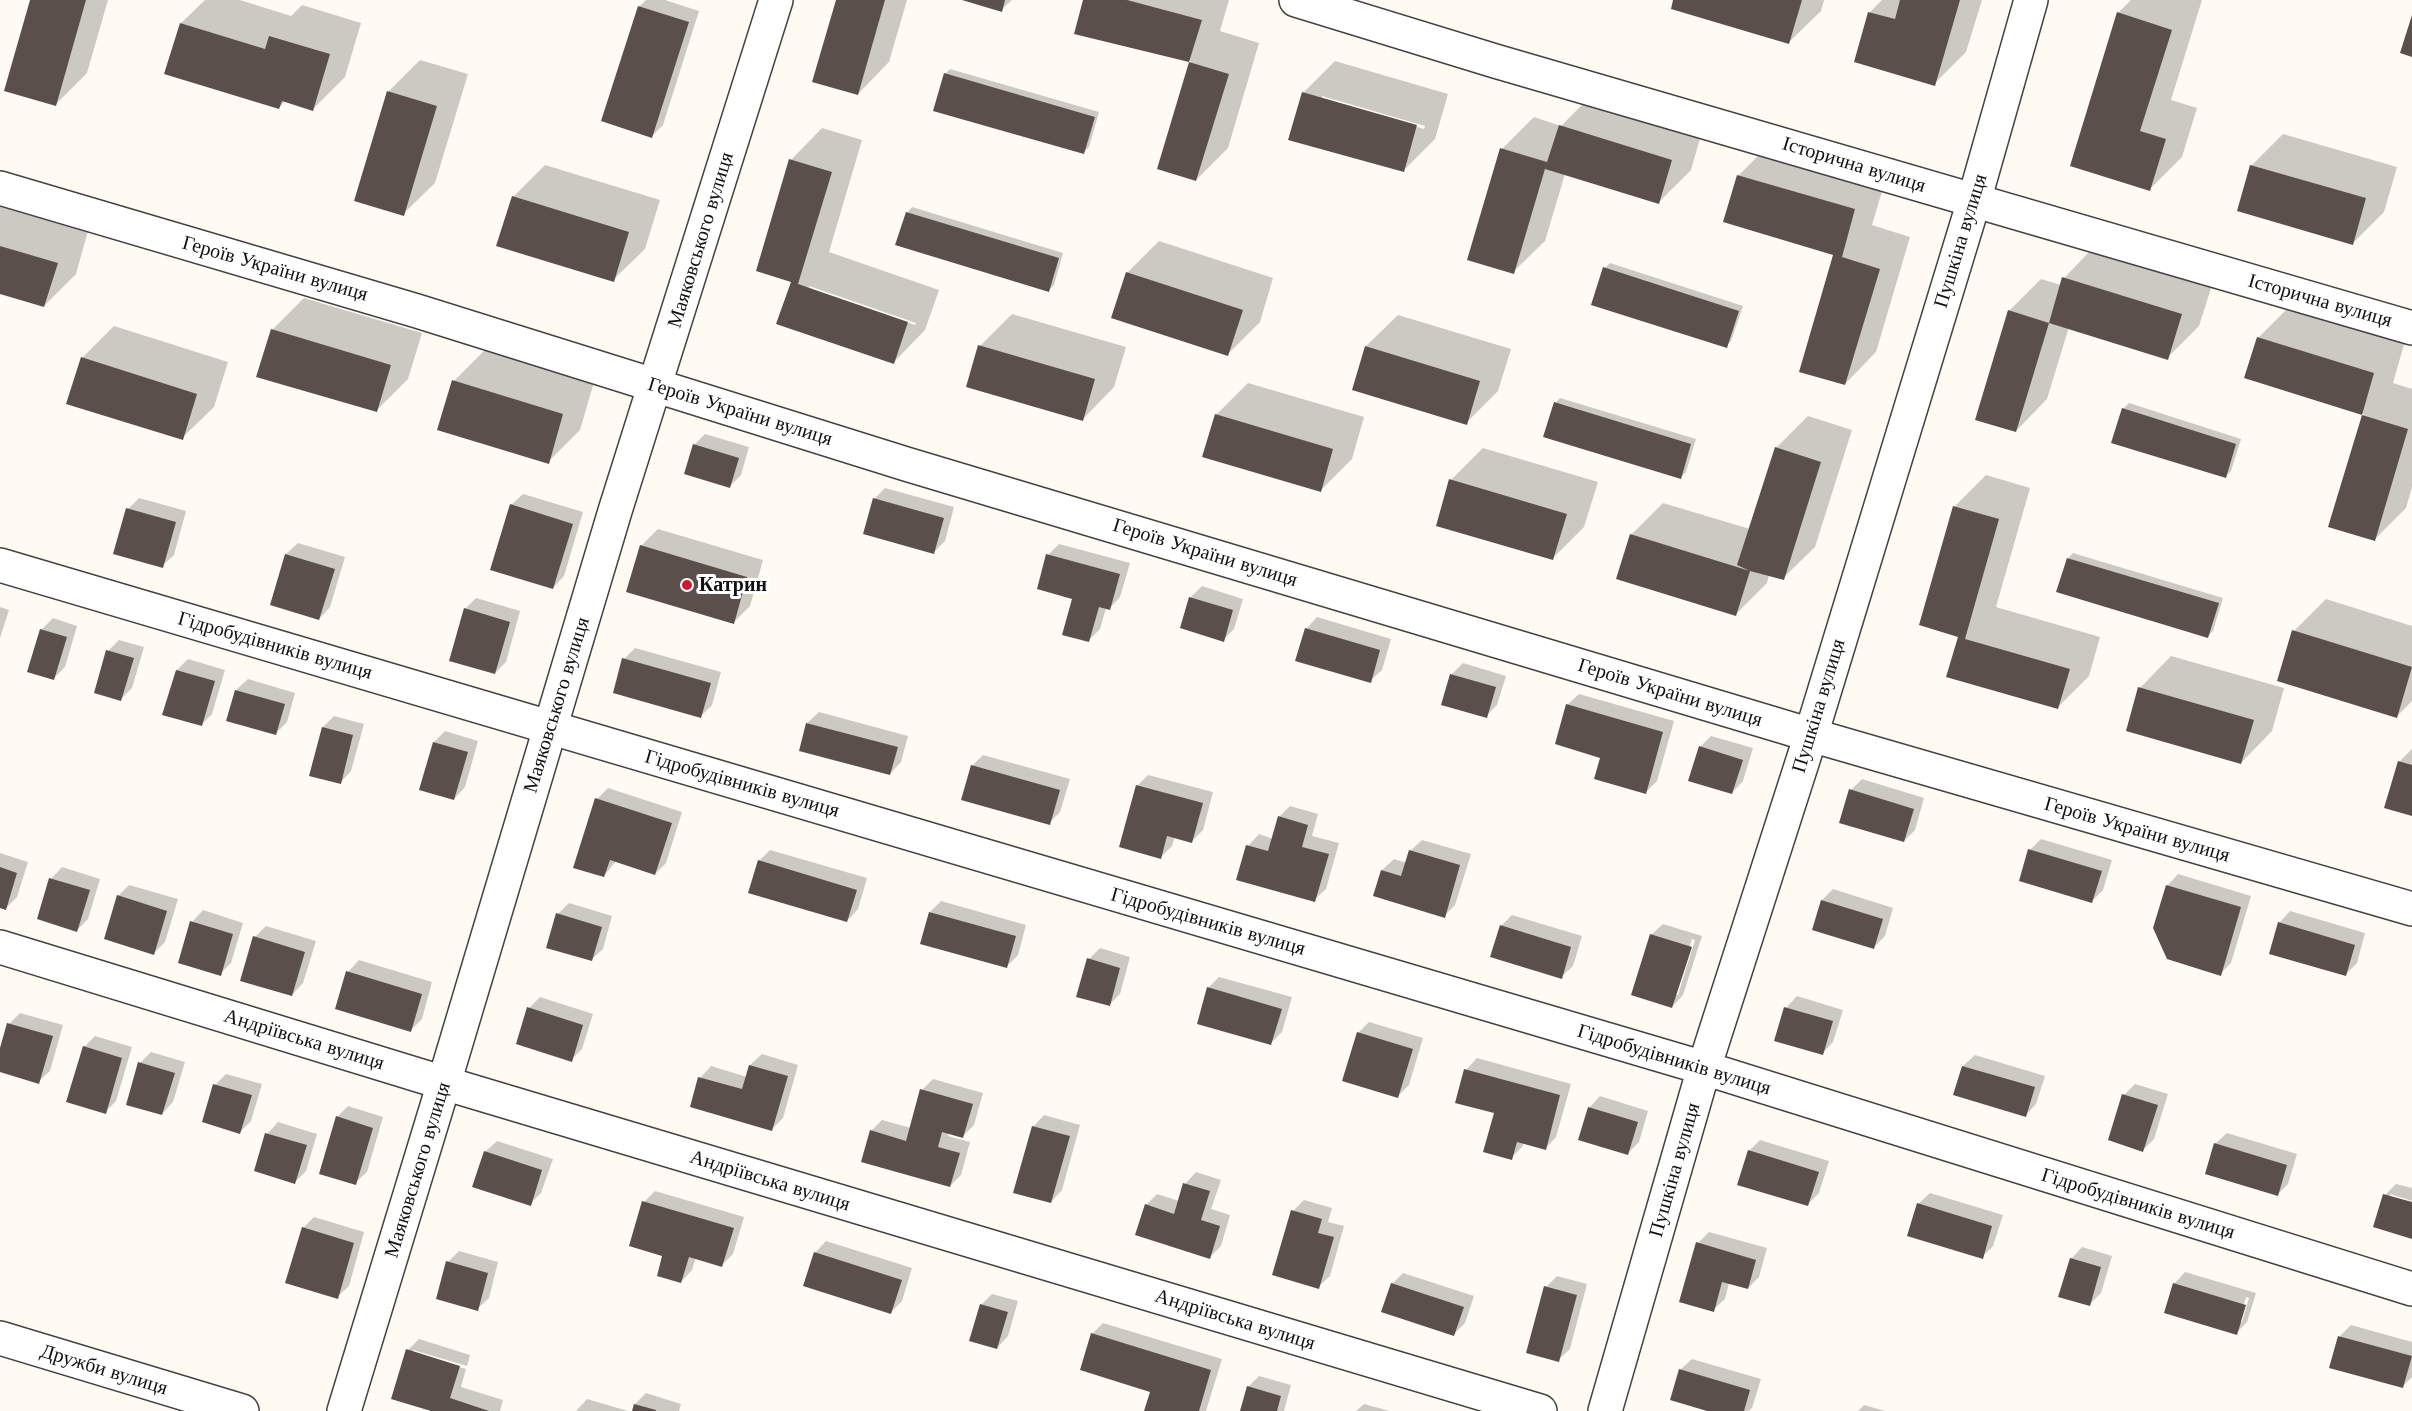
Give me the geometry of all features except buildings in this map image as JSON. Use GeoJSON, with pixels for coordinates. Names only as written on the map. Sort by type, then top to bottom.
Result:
{"type":"FeatureCollection","features":[{"type":"Feature","properties":{"kind":"street","name":"Маяковського вулиця"},"geometry":{"type":"LineString","coordinates":[[344,1411],[615,511],[776,0]]}},
{"type":"Feature","properties":{"kind":"street","name":"Історична вулиця"},"geometry":{"type":"LineString","coordinates":[[1296,0],[1495,61],[2412,328]]}},
{"type":"Feature","properties":{"kind":"street","name":"Пушкіна вулиця"},"geometry":{"type":"LineString","coordinates":[[1605,1411],[1704,1068],[1811,735],[1974,201],[2031,0]]}},
{"type":"Feature","properties":{"kind":"street","name":"Героїв України вулиця"},"geometry":{"type":"LineString","coordinates":[[0,188],[417,310],[951,478],[1811,735],[2412,909]]}},
{"type":"Feature","properties":{"kind":"street","name":"Гідробудівників вулиця"},"geometry":{"type":"LineString","coordinates":[[0,565],[1704,1068],[2412,1289]]}},
{"type":"Feature","properties":{"kind":"street","name":"Андріївська вулиця"},"geometry":{"type":"LineString","coordinates":[[0,947],[444,1083],[1540,1411]]}},
{"type":"Feature","properties":{"kind":"street","name":"Дружби вулиця"},"geometry":{"type":"LineString","coordinates":[[0,1338],[242,1411]]}},
{"type":"Feature","properties":{"kind":"place","name":"Катрин"},"geometry":{"type":"Point","coordinates":[687,585]}}]}
